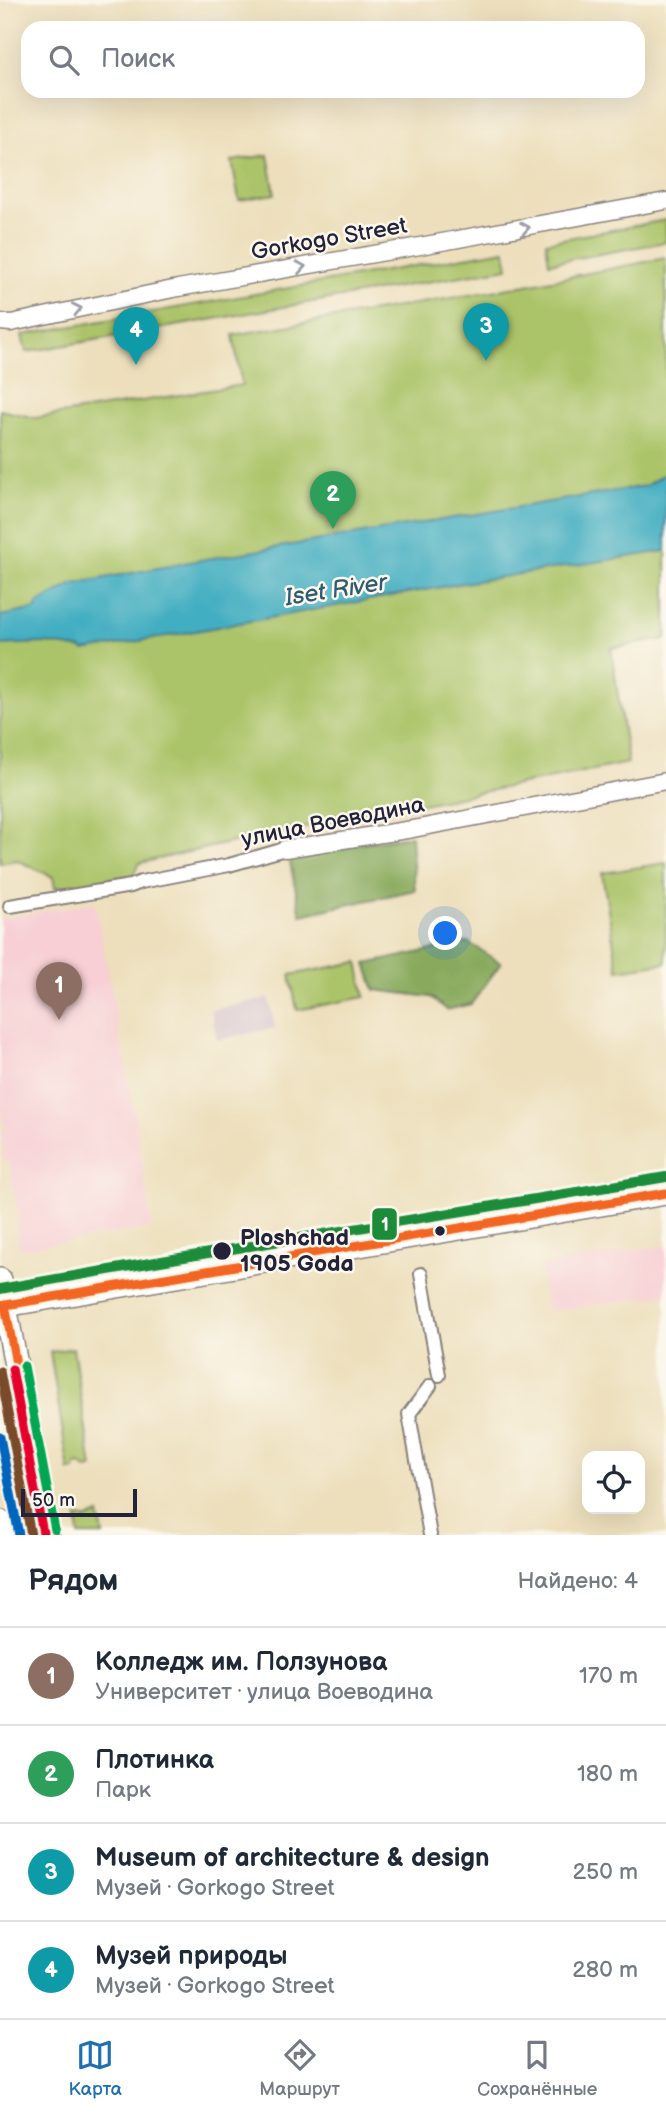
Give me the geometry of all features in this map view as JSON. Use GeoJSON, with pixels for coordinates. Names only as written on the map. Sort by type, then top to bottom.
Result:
{"type":"FeatureCollection","features":[{"type":"Feature","properties":{"kind":"main road"},"geometry":{"type":"LineString","coordinates":[[5,1305],[666,1193]]}},
{"type":"Feature","properties":{"kind":"main road"},"geometry":{"type":"LineString","coordinates":[[0,1280],[48,1535]]}},
{"type":"Feature","properties":{"kind":"main road"},"geometry":{"type":"LineString","coordinates":[[0,1522],[2,1535]]}},
{"type":"Feature","properties":{"kind":"street","name":"Gorkogo Street"},"geometry":{"type":"LineString","coordinates":[[0,322],[10,323],[178,288],[666,201]]}},
{"type":"Feature","properties":{"kind":"street","name":"улица Воеводина"},"geometry":{"type":"LineString","coordinates":[[9,906],[131,886],[229,865],[285,849],[413,829],[666,781]]}},
{"type":"Feature","properties":{"kind":"street"},"geometry":{"type":"LineString","coordinates":[[421,1274],[439,1375]]}},
{"type":"Feature","properties":{"kind":"street"},"geometry":{"type":"LineString","coordinates":[[430,1386],[409,1414],[430,1535]]}},
{"type":"Feature","properties":{"kind":"shaded area"},"geometry":{"type":"Polygon","coordinates":[[[95,902],[134,1111],[152,1228],[19,1249],[15,1223],[19,1222],[9,1161],[4,1161],[0,1134],[5,1131],[0,1102],[0,919],[95,902]]]}},
{"type":"Feature","properties":{"kind":"shaded area"},"geometry":{"type":"Polygon","coordinates":[[[269,998],[275,1028],[217,1040],[211,1010],[269,998]]]}},
{"type":"Feature","properties":{"kind":"shaded area"},"geometry":{"type":"Polygon","coordinates":[[[666,1245],[666,1295],[547,1311],[540,1266],[666,1245]]]}},
{"type":"Feature","properties":{"kind":"green space"},"geometry":{"type":"Polygon","coordinates":[[[268,155],[275,194],[239,200],[232,161],[268,155]]]}},
{"type":"Feature","properties":{"kind":"green space"},"geometry":{"type":"Polygon","coordinates":[[[666,220],[666,242],[549,263],[546,242],[666,220]]]}},
{"type":"Feature","properties":{"kind":"green space"},"geometry":{"type":"Polygon","coordinates":[[[505,250],[508,268],[26,352],[22,335],[505,250]]]}},
{"type":"Feature","properties":{"kind":"green space"},"geometry":{"type":"Polygon","coordinates":[[[666,258],[666,639],[611,648],[628,763],[233,842],[140,863],[133,875],[55,888],[53,877],[17,860],[0,863],[0,410],[36,418],[242,385],[233,335],[516,287],[666,258]]]}},
{"type":"Feature","properties":{"kind":"green space"},"geometry":{"type":"Polygon","coordinates":[[[411,836],[415,890],[301,915],[288,853],[411,836]]]}},
{"type":"Feature","properties":{"kind":"green space"},"geometry":{"type":"Polygon","coordinates":[[[666,863],[666,963],[618,970],[602,873],[666,863]]]}},
{"type":"Feature","properties":{"kind":"green space"},"geometry":{"type":"Polygon","coordinates":[[[468,942],[501,963],[471,1004],[447,1010],[431,997],[375,990],[366,964],[468,942]]]}},
{"type":"Feature","properties":{"kind":"green space"},"geometry":{"type":"Polygon","coordinates":[[[358,962],[365,997],[297,1010],[290,975],[358,962]]]}},
{"type":"Feature","properties":{"kind":"green space"},"geometry":{"type":"Polygon","coordinates":[[[73,1348],[92,1468],[86,1469],[81,1464],[76,1465],[75,1470],[69,1471],[50,1352],[73,1348]]]}},
{"type":"Feature","properties":{"kind":"green space"},"geometry":{"type":"Polygon","coordinates":[[[99,1514],[103,1535],[79,1535],[77,1518],[82,1517],[85,1520],[99,1514]]]}},
{"type":"Feature","properties":{"kind":"water","name":"Iset River"},"geometry":{"type":"Polygon","coordinates":[[[666,473],[666,551],[470,582],[84,651],[45,643],[0,645],[0,616],[36,609],[37,604],[73,584],[200,560],[645,486],[666,473]]]}},
{"type":"Feature","properties":{"kind":"transit line","name":"1"},"geometry":{"type":"LineString","coordinates":[[0,1289],[666,1177]]}},
{"type":"Feature","properties":{"kind":"transit line"},"geometry":{"type":"LineString","coordinates":[[0,1306],[666,1193]]}},
{"type":"Feature","properties":{"kind":"transit line"},"geometry":{"type":"LineString","coordinates":[[5,1305],[48,1535]]}},
{"type":"Feature","properties":{"kind":"transit line"},"geometry":{"type":"LineString","coordinates":[[24,1366],[55,1530]]}},
{"type":"Feature","properties":{"kind":"transit line","name":"2"},"geometry":{"type":"LineString","coordinates":[[12,1369],[43,1533]]}},
{"type":"Feature","properties":{"kind":"transit line"},"geometry":{"type":"LineString","coordinates":[[0,1371],[31,1535]]}},
{"type":"Feature","properties":{"kind":"transit line"},"geometry":{"type":"LineString","coordinates":[[0,1437],[19,1535]]}},
{"type":"Feature","properties":{"kind":"place","name":"Museum of architecture & design"},"geometry":{"type":"Point","coordinates":[486,361]}},
{"type":"Feature","properties":{"kind":"place","name":"Музей природы"},"geometry":{"type":"Point","coordinates":[136,365]}},
{"type":"Feature","properties":{"kind":"place","name":"Плотинка"},"geometry":{"type":"Point","coordinates":[333,529]}},
{"type":"Feature","properties":{"kind":"place","name":"Колледж им. Ползунова"},"geometry":{"type":"Point","coordinates":[59,1020]}},
{"type":"Feature","properties":{"kind":"place","name":"Ploshchad 1905 Goda"},"geometry":{"type":"Point","coordinates":[222,1251]}}]}
